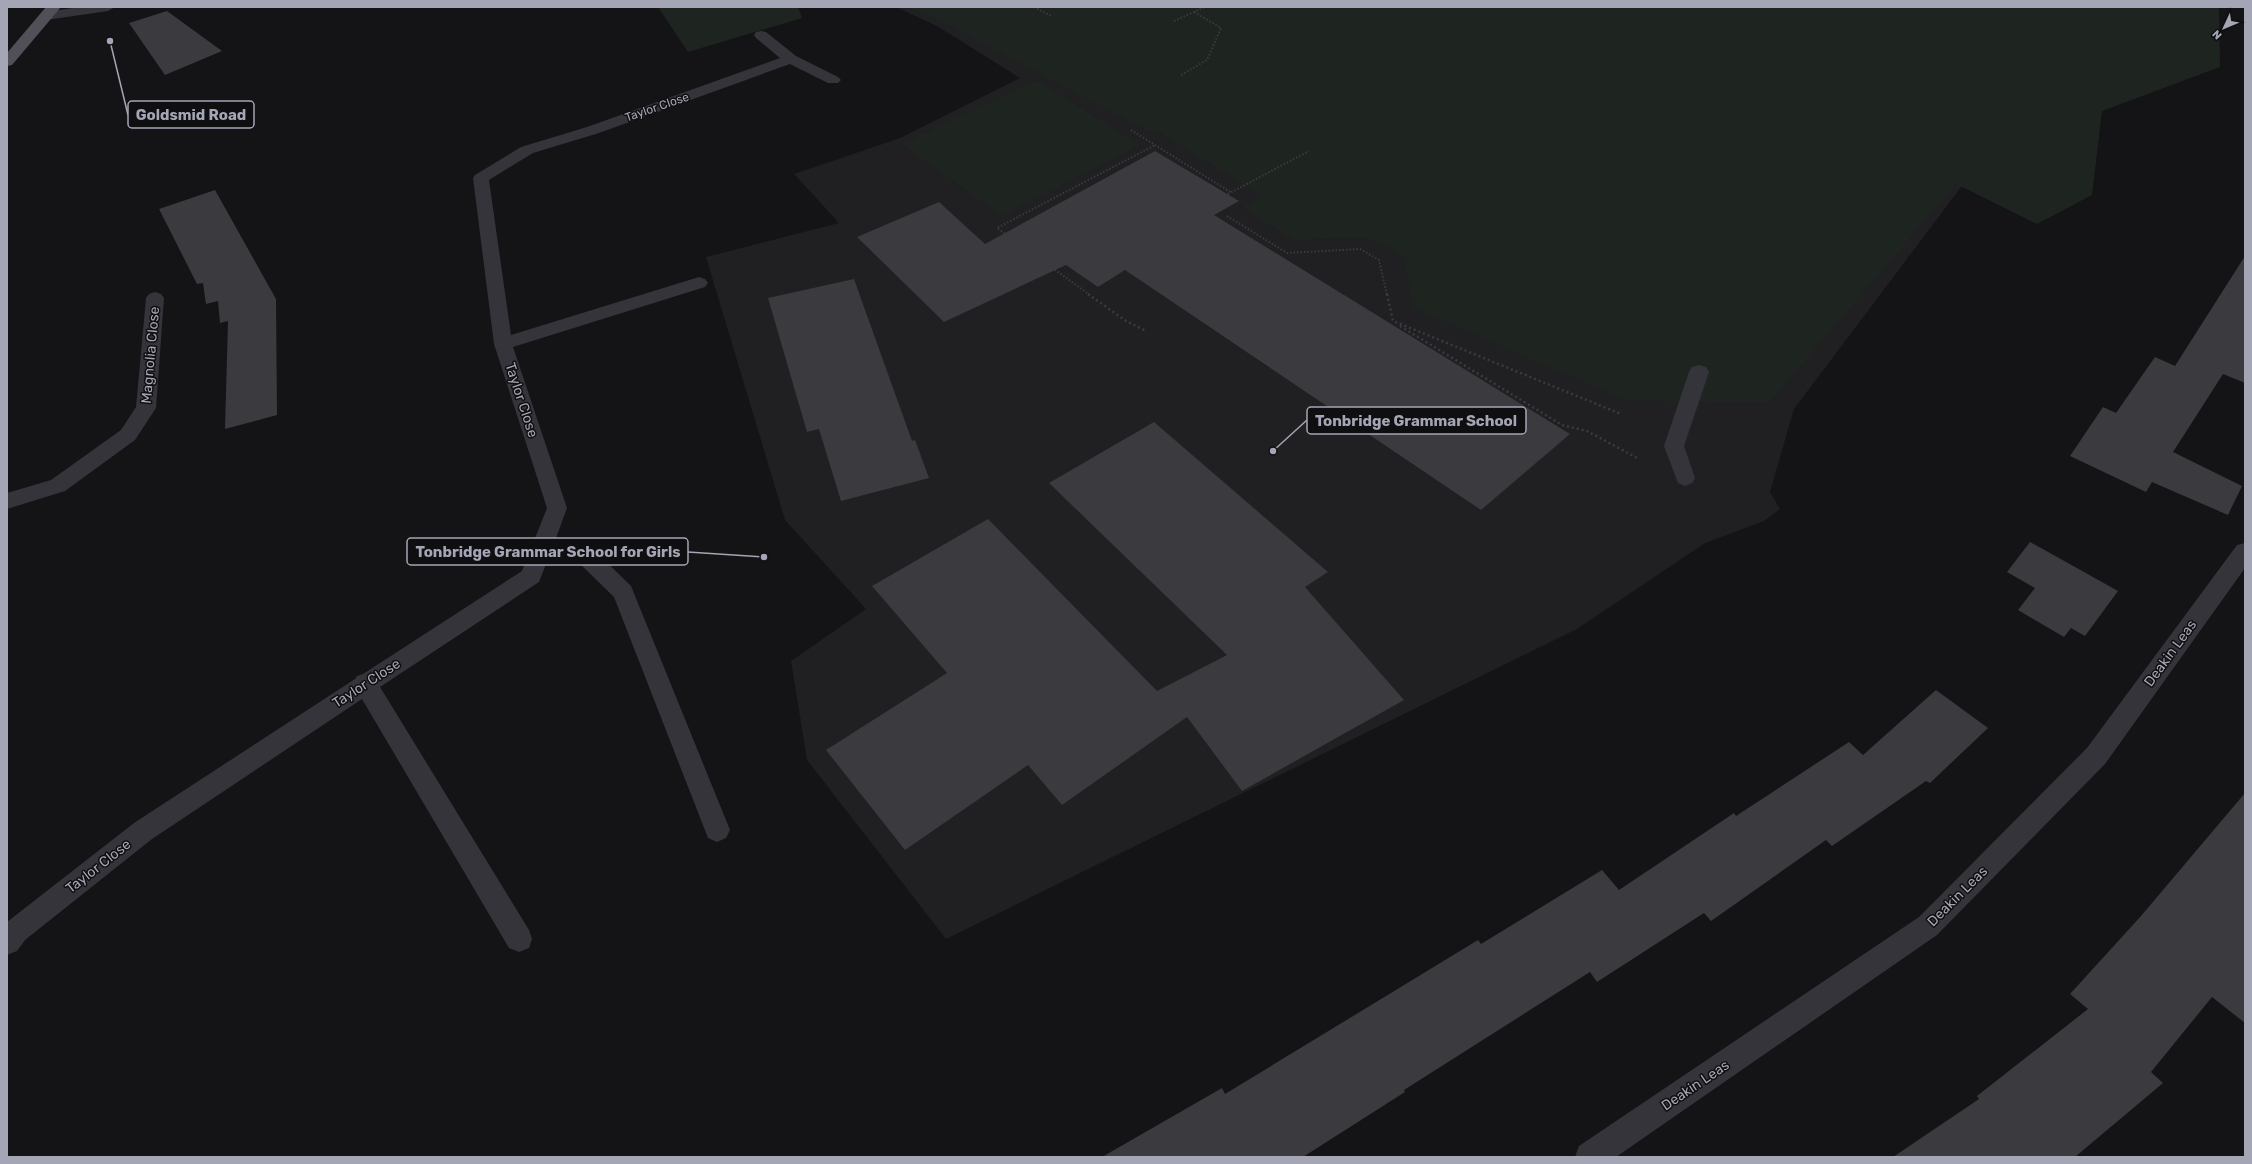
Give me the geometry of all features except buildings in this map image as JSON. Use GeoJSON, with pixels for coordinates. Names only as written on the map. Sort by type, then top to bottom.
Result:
{"type":"FeatureCollection","features":[{"type":"Feature","properties":{"kind":"main road"},"geometry":{"type":"LineString","coordinates":[[7,62],[50,12]]}},
{"type":"Feature","properties":{"kind":"street"},"geometry":{"type":"LineString","coordinates":[[50,12],[108,7]]}},
{"type":"Feature","properties":{"kind":"street"},"geometry":{"type":"LineString","coordinates":[[761,35],[791,59],[834,80]]}},
{"type":"Feature","properties":{"kind":"street","name":"Taylor Close"},"geometry":{"type":"LineString","coordinates":[[7,942],[16,931],[143,831],[531,576],[557,508],[503,344],[481,178],[527,150],[593,130],[791,59]]}},
{"type":"Feature","properties":{"kind":"street","name":"Taylor Close"},"geometry":{"type":"LineString","coordinates":[[503,344],[699,282]]}},
{"type":"Feature","properties":{"kind":"street","name":"Magnolia Close"},"geometry":{"type":"LineString","coordinates":[[7,501],[58,486],[128,435],[146,408],[155,298]]}},
{"type":"Feature","properties":{"kind":"street"},"geometry":{"type":"LineString","coordinates":[[1685,478],[1674,446],[1699,372]]}},
{"type":"Feature","properties":{"kind":"street"},"geometry":{"type":"LineString","coordinates":[[544,544],[584,554],[623,592],[717,830]]}},
{"type":"Feature","properties":{"kind":"street","name":"Deakin Leas"},"geometry":{"type":"LineString","coordinates":[[1590,1157],[1928,926],[2096,756],[2245,550]]}},
{"type":"Feature","properties":{"kind":"street"},"geometry":{"type":"LineString","coordinates":[[365,684],[519,939]]}},
{"type":"Feature","properties":{"kind":"path"},"geometry":{"type":"LineString","coordinates":[[1034,7],[1051,16]]}},
{"type":"Feature","properties":{"kind":"path"},"geometry":{"type":"LineString","coordinates":[[1174,21],[1205,7]]}},
{"type":"Feature","properties":{"kind":"path"},"geometry":{"type":"LineString","coordinates":[[1181,75],[1207,60],[1221,28],[1194,12]]}},
{"type":"Feature","properties":{"kind":"path"},"geometry":{"type":"LineString","coordinates":[[1131,130],[1232,192]]}},
{"type":"Feature","properties":{"kind":"path"},"geometry":{"type":"LineString","coordinates":[[1146,331],[1126,322],[997,228],[1155,144]]}},
{"type":"Feature","properties":{"kind":"path"},"geometry":{"type":"LineString","coordinates":[[1228,194],[1309,152]]}},
{"type":"Feature","properties":{"kind":"path"},"geometry":{"type":"LineString","coordinates":[[1227,216],[1288,253],[1360,249],[1379,260],[1393,321],[1562,424],[1587,431],[1643,461]]}},
{"type":"Feature","properties":{"kind":"path"},"geometry":{"type":"LineString","coordinates":[[1393,321],[1621,414]]}},
{"type":"Feature","properties":{"kind":"shaded area"},"geometry":{"type":"Polygon","coordinates":[[[658,7],[798,7],[802,18],[688,52],[658,7]]]}},
{"type":"Feature","properties":{"kind":"shaded area"},"geometry":{"type":"Polygon","coordinates":[[[896,7],[1653,7],[1974,170],[1794,409],[1770,492],[1780,509],[1764,521],[1705,543],[1577,629],[946,939],[807,760],[791,661],[866,609],[785,520],[706,257],[839,223],[794,174],[900,138],[1020,78],[937,26],[896,7]]]}},
{"type":"Feature","properties":{"kind":"shaded area"},"geometry":{"type":"Polygon","coordinates":[[[908,7],[2219,7],[2220,67],[2102,111],[2092,195],[2037,224],[1956,184],[1770,402],[1627,401],[1414,308],[1402,254],[1369,238],[1293,240],[1243,207],[1261,195],[1159,132],[1144,129],[947,24],[908,7]]]}},
{"type":"Feature","properties":{"kind":"shaded area"},"geometry":{"type":"Polygon","coordinates":[[[1037,80],[1139,145],[1002,216],[902,144],[1037,80]]]}},
{"type":"Feature","properties":{"kind":"place","name":"Goldsmid Road"},"geometry":{"type":"Point","coordinates":[110,41]}},
{"type":"Feature","properties":{"kind":"place","name":"Tonbridge Grammar School"},"geometry":{"type":"Point","coordinates":[1273,451]}},
{"type":"Feature","properties":{"kind":"place","name":"Tonbridge Grammar School for Girls"},"geometry":{"type":"Point","coordinates":[764,557]}}]}
